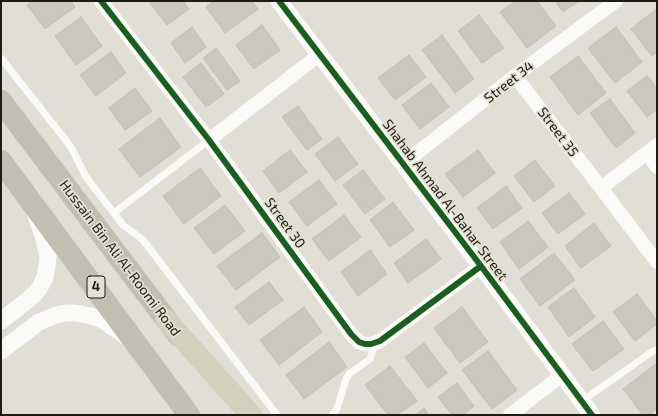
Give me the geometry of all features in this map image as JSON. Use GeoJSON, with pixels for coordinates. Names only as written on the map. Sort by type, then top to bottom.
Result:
{"type":"FeatureCollection","features":[{"type":"Feature","properties":{"kind":"highway","name":"Hussain Bin Ali Al-Roomi Road"},"geometry":{"type":"LineString","coordinates":[[1,101],[239,415]]}},
{"type":"Feature","properties":{"kind":"highway","name":"4"},"geometry":{"type":"LineString","coordinates":[[1,161],[190,415]]}},
{"type":"Feature","properties":{"kind":"highway"},"geometry":{"type":"LineString","coordinates":[[166,320],[251,415]]}},
{"type":"Feature","properties":{"kind":"street","name":"Street 30"},"geometry":{"type":"LineString","coordinates":[[101,1],[209,140],[351,334],[360,342],[365,344],[375,343]]}},
{"type":"Feature","properties":{"kind":"street","name":"Shahab Ahmad Al-Bahar Street"},"geometry":{"type":"LineString","coordinates":[[279,1],[481,266],[592,415]]}},
{"type":"Feature","properties":{"kind":"street","name":"Street 34"},"geometry":{"type":"LineString","coordinates":[[403,164],[516,76],[616,1]]}},
{"type":"Feature","properties":{"kind":"street"},"geometry":{"type":"LineString","coordinates":[[209,140],[319,55]]}},
{"type":"Feature","properties":{"kind":"street","name":"Street 35"},"geometry":{"type":"LineString","coordinates":[[516,76],[657,262]]}},
{"type":"Feature","properties":{"kind":"street"},"geometry":{"type":"LineString","coordinates":[[601,188],[652,149],[657,167]]}},
{"type":"Feature","properties":{"kind":"street"},"geometry":{"type":"LineString","coordinates":[[1,321],[34,295],[45,277],[48,256],[46,245],[29,197]]}},
{"type":"Feature","properties":{"kind":"street"},"geometry":{"type":"LineString","coordinates":[[375,343],[380,341],[481,266]]}},
{"type":"Feature","properties":{"kind":"street"},"geometry":{"type":"LineString","coordinates":[[1,351],[38,322],[66,313],[76,313],[95,317],[104,321],[138,344]]}},
{"type":"Feature","properties":{"kind":"street"},"geometry":{"type":"LineString","coordinates":[[510,415],[562,375]]}},
{"type":"Feature","properties":{"kind":"lane"},"geometry":{"type":"LineString","coordinates":[[1,58],[72,147],[86,177],[123,225],[143,240],[277,415]]}},
{"type":"Feature","properties":{"kind":"lane"},"geometry":{"type":"LineString","coordinates":[[114,212],[209,140]]}},
{"type":"Feature","properties":{"kind":"lane"},"geometry":{"type":"LineString","coordinates":[[332,415],[337,409],[346,379],[349,374],[370,359],[375,343]]}},
{"type":"Feature","properties":{"kind":"lane"},"geometry":{"type":"LineString","coordinates":[[582,401],[653,351],[657,350]]}},
{"type":"Feature","properties":{"kind":"building"},"geometry":{"type":"Polygon","coordinates":[[[32,1],[71,1],[75,7],[45,29],[27,5],[32,1]]]}},
{"type":"Feature","properties":{"kind":"building"},"geometry":{"type":"Polygon","coordinates":[[[148,1],[183,1],[189,9],[167,25],[148,1]]]}},
{"type":"Feature","properties":{"kind":"building"},"geometry":{"type":"Polygon","coordinates":[[[213,1],[252,1],[258,9],[225,33],[206,7],[213,1]]]}},
{"type":"Feature","properties":{"kind":"building"},"geometry":{"type":"Polygon","coordinates":[[[516,1],[537,1],[556,26],[527,48],[500,12],[516,1]]]}},
{"type":"Feature","properties":{"kind":"building"},"geometry":{"type":"Polygon","coordinates":[[[555,1],[579,1],[563,12],[555,1]]]}},
{"type":"Feature","properties":{"kind":"building"},"geometry":{"type":"Polygon","coordinates":[[[655,10],[657,12],[657,52],[652,56],[631,29],[655,10]]]}},
{"type":"Feature","properties":{"kind":"building"},"geometry":{"type":"Polygon","coordinates":[[[479,15],[504,48],[482,63],[458,31],[479,15]]]}},
{"type":"Feature","properties":{"kind":"building"},"geometry":{"type":"Polygon","coordinates":[[[81,17],[102,46],[76,65],[55,36],[81,17]]]}},
{"type":"Feature","properties":{"kind":"building"},"geometry":{"type":"Polygon","coordinates":[[[262,25],[280,50],[254,69],[236,45],[262,25]]]}},
{"type":"Feature","properties":{"kind":"building"},"geometry":{"type":"Polygon","coordinates":[[[192,27],[206,47],[185,63],[171,43],[192,27]]]}},
{"type":"Feature","properties":{"kind":"building"},"geometry":{"type":"Polygon","coordinates":[[[616,27],[642,62],[615,83],[588,48],[616,27]]]}},
{"type":"Feature","properties":{"kind":"building"},"geometry":{"type":"Polygon","coordinates":[[[442,35],[474,79],[455,93],[422,50],[442,35]]]}},
{"type":"Feature","properties":{"kind":"building"},"geometry":{"type":"Polygon","coordinates":[[[216,48],[240,81],[227,90],[203,58],[216,48]]]}},
{"type":"Feature","properties":{"kind":"building"},"geometry":{"type":"Polygon","coordinates":[[[111,52],[126,73],[96,96],[80,75],[111,52]]]}},
{"type":"Feature","properties":{"kind":"building"},"geometry":{"type":"Polygon","coordinates":[[[409,55],[426,77],[395,100],[378,78],[409,55]]]}},
{"type":"Feature","properties":{"kind":"building"},"geometry":{"type":"Polygon","coordinates":[[[578,56],[606,93],[578,115],[550,77],[578,56]]]}},
{"type":"Feature","properties":{"kind":"building"},"geometry":{"type":"Polygon","coordinates":[[[201,63],[224,94],[206,107],[183,77],[201,63]]]}},
{"type":"Feature","properties":{"kind":"building"},"geometry":{"type":"Polygon","coordinates":[[[647,76],[657,88],[657,109],[647,117],[627,91],[647,76]]]}},
{"type":"Feature","properties":{"kind":"building"},"geometry":{"type":"Polygon","coordinates":[[[431,83],[449,107],[420,129],[402,105],[431,83]]]}},
{"type":"Feature","properties":{"kind":"building"},"geometry":{"type":"Polygon","coordinates":[[[135,88],[152,111],[125,130],[109,108],[135,88]]]}},
{"type":"Feature","properties":{"kind":"building"},"geometry":{"type":"Polygon","coordinates":[[[610,99],[635,133],[616,148],[590,113],[610,99]]]}},
{"type":"Feature","properties":{"kind":"building"},"geometry":{"type":"Polygon","coordinates":[[[298,106],[322,139],[307,150],[282,117],[298,106]]]}},
{"type":"Feature","properties":{"kind":"building"},"geometry":{"type":"Polygon","coordinates":[[[160,118],[181,147],[140,177],[119,149],[160,118]]]}},
{"type":"Feature","properties":{"kind":"building"},"geometry":{"type":"Polygon","coordinates":[[[338,137],[358,164],[335,181],[315,154],[338,137]]]}},
{"type":"Feature","properties":{"kind":"building"},"geometry":{"type":"Polygon","coordinates":[[[290,150],[307,172],[279,193],[263,171],[290,150]]]}},
{"type":"Feature","properties":{"kind":"building"},"geometry":{"type":"Polygon","coordinates":[[[478,150],[495,173],[463,197],[445,174],[478,150]]]}},
{"type":"Feature","properties":{"kind":"building"},"geometry":{"type":"Polygon","coordinates":[[[535,160],[555,186],[534,202],[514,176],[535,160]]]}},
{"type":"Feature","properties":{"kind":"building"},"geometry":{"type":"Polygon","coordinates":[[[200,168],[221,196],[184,224],[163,196],[200,168]]]}},
{"type":"Feature","properties":{"kind":"building"},"geometry":{"type":"Polygon","coordinates":[[[363,170],[385,199],[365,214],[343,185],[363,170]]]}},
{"type":"Feature","properties":{"kind":"building"},"geometry":{"type":"Polygon","coordinates":[[[319,180],[337,204],[307,226],[289,202],[319,180]]]}},
{"type":"Feature","properties":{"kind":"building"},"geometry":{"type":"Polygon","coordinates":[[[506,186],[522,208],[493,229],[477,208],[506,186]]]}},
{"type":"Feature","properties":{"kind":"building"},"geometry":{"type":"Polygon","coordinates":[[[569,193],[585,214],[558,234],[542,213],[569,193]]]}},
{"type":"Feature","properties":{"kind":"building"},"geometry":{"type":"Polygon","coordinates":[[[393,202],[414,230],[390,247],[370,220],[393,202]]]}},
{"type":"Feature","properties":{"kind":"building"},"geometry":{"type":"Polygon","coordinates":[[[225,205],[245,231],[214,254],[194,228],[225,205]]]}},
{"type":"Feature","properties":{"kind":"building"},"geometry":{"type":"Polygon","coordinates":[[[344,215],[361,237],[329,261],[312,239],[344,215]]]}},
{"type":"Feature","properties":{"kind":"building"},"geometry":{"type":"Polygon","coordinates":[[[528,221],[548,247],[519,269],[500,242],[528,221]]]}},
{"type":"Feature","properties":{"kind":"building"},"geometry":{"type":"Polygon","coordinates":[[[594,223],[611,246],[581,268],[565,246],[594,223]]]}},
{"type":"Feature","properties":{"kind":"building"},"geometry":{"type":"Polygon","coordinates":[[[262,233],[280,257],[236,290],[217,266],[262,233]]]}},
{"type":"Feature","properties":{"kind":"building"},"geometry":{"type":"Polygon","coordinates":[[[426,239],[441,259],[408,283],[394,263],[426,239]]]}},
{"type":"Feature","properties":{"kind":"building"},"geometry":{"type":"Polygon","coordinates":[[[370,250],[387,274],[358,296],[341,272],[370,250]]]}},
{"type":"Feature","properties":{"kind":"building"},"geometry":{"type":"Polygon","coordinates":[[[554,253],[575,280],[540,306],[520,279],[554,253]]]}},
{"type":"Feature","properties":{"kind":"building"},"geometry":{"type":"Polygon","coordinates":[[[269,282],[283,300],[249,325],[235,307],[269,282]]]}},
{"type":"Feature","properties":{"kind":"building"},"geometry":{"type":"Polygon","coordinates":[[[574,288],[595,317],[569,337],[548,307],[574,288]]]}},
{"type":"Feature","properties":{"kind":"building"},"geometry":{"type":"Polygon","coordinates":[[[637,294],[657,321],[657,324],[635,341],[613,312],[637,294]]]}},
{"type":"Feature","properties":{"kind":"building"},"geometry":{"type":"Polygon","coordinates":[[[304,307],[322,332],[279,365],[260,340],[304,307]]]}},
{"type":"Feature","properties":{"kind":"building"},"geometry":{"type":"Polygon","coordinates":[[[462,307],[488,342],[460,363],[434,328],[462,307]]]}},
{"type":"Feature","properties":{"kind":"building"},"geometry":{"type":"Polygon","coordinates":[[[603,321],[624,349],[593,371],[572,344],[603,321]]]}},
{"type":"Feature","properties":{"kind":"building"},"geometry":{"type":"Polygon","coordinates":[[[329,342],[347,367],[304,399],[286,375],[329,342]]]}},
{"type":"Feature","properties":{"kind":"building"},"geometry":{"type":"Polygon","coordinates":[[[424,343],[447,373],[428,388],[405,357],[424,343]]]}},
{"type":"Feature","properties":{"kind":"building"},"geometry":{"type":"Polygon","coordinates":[[[488,351],[517,390],[492,409],[462,370],[488,351]]]}},
{"type":"Feature","properties":{"kind":"building"},"geometry":{"type":"Polygon","coordinates":[[[657,363],[657,409],[649,415],[643,415],[623,389],[657,363]]]}},
{"type":"Feature","properties":{"kind":"building"},"geometry":{"type":"Polygon","coordinates":[[[390,366],[417,401],[397,415],[388,415],[365,385],[390,366]]]}},
{"type":"Feature","properties":{"kind":"building"},"geometry":{"type":"Polygon","coordinates":[[[457,383],[474,406],[463,415],[452,415],[438,397],[457,383]]]}},
{"type":"Feature","properties":{"kind":"building"},"geometry":{"type":"Polygon","coordinates":[[[424,408],[429,415],[415,415],[424,408]]]}},
{"type":"Feature","properties":{"kind":"cycle path"},"geometry":{"type":"LineString","coordinates":[[101,1],[209,140],[351,334],[359,342],[371,344],[380,341],[481,266]]}},
{"type":"Feature","properties":{"kind":"cycle path"},"geometry":{"type":"LineString","coordinates":[[279,1],[481,266],[592,415]]}}]}
